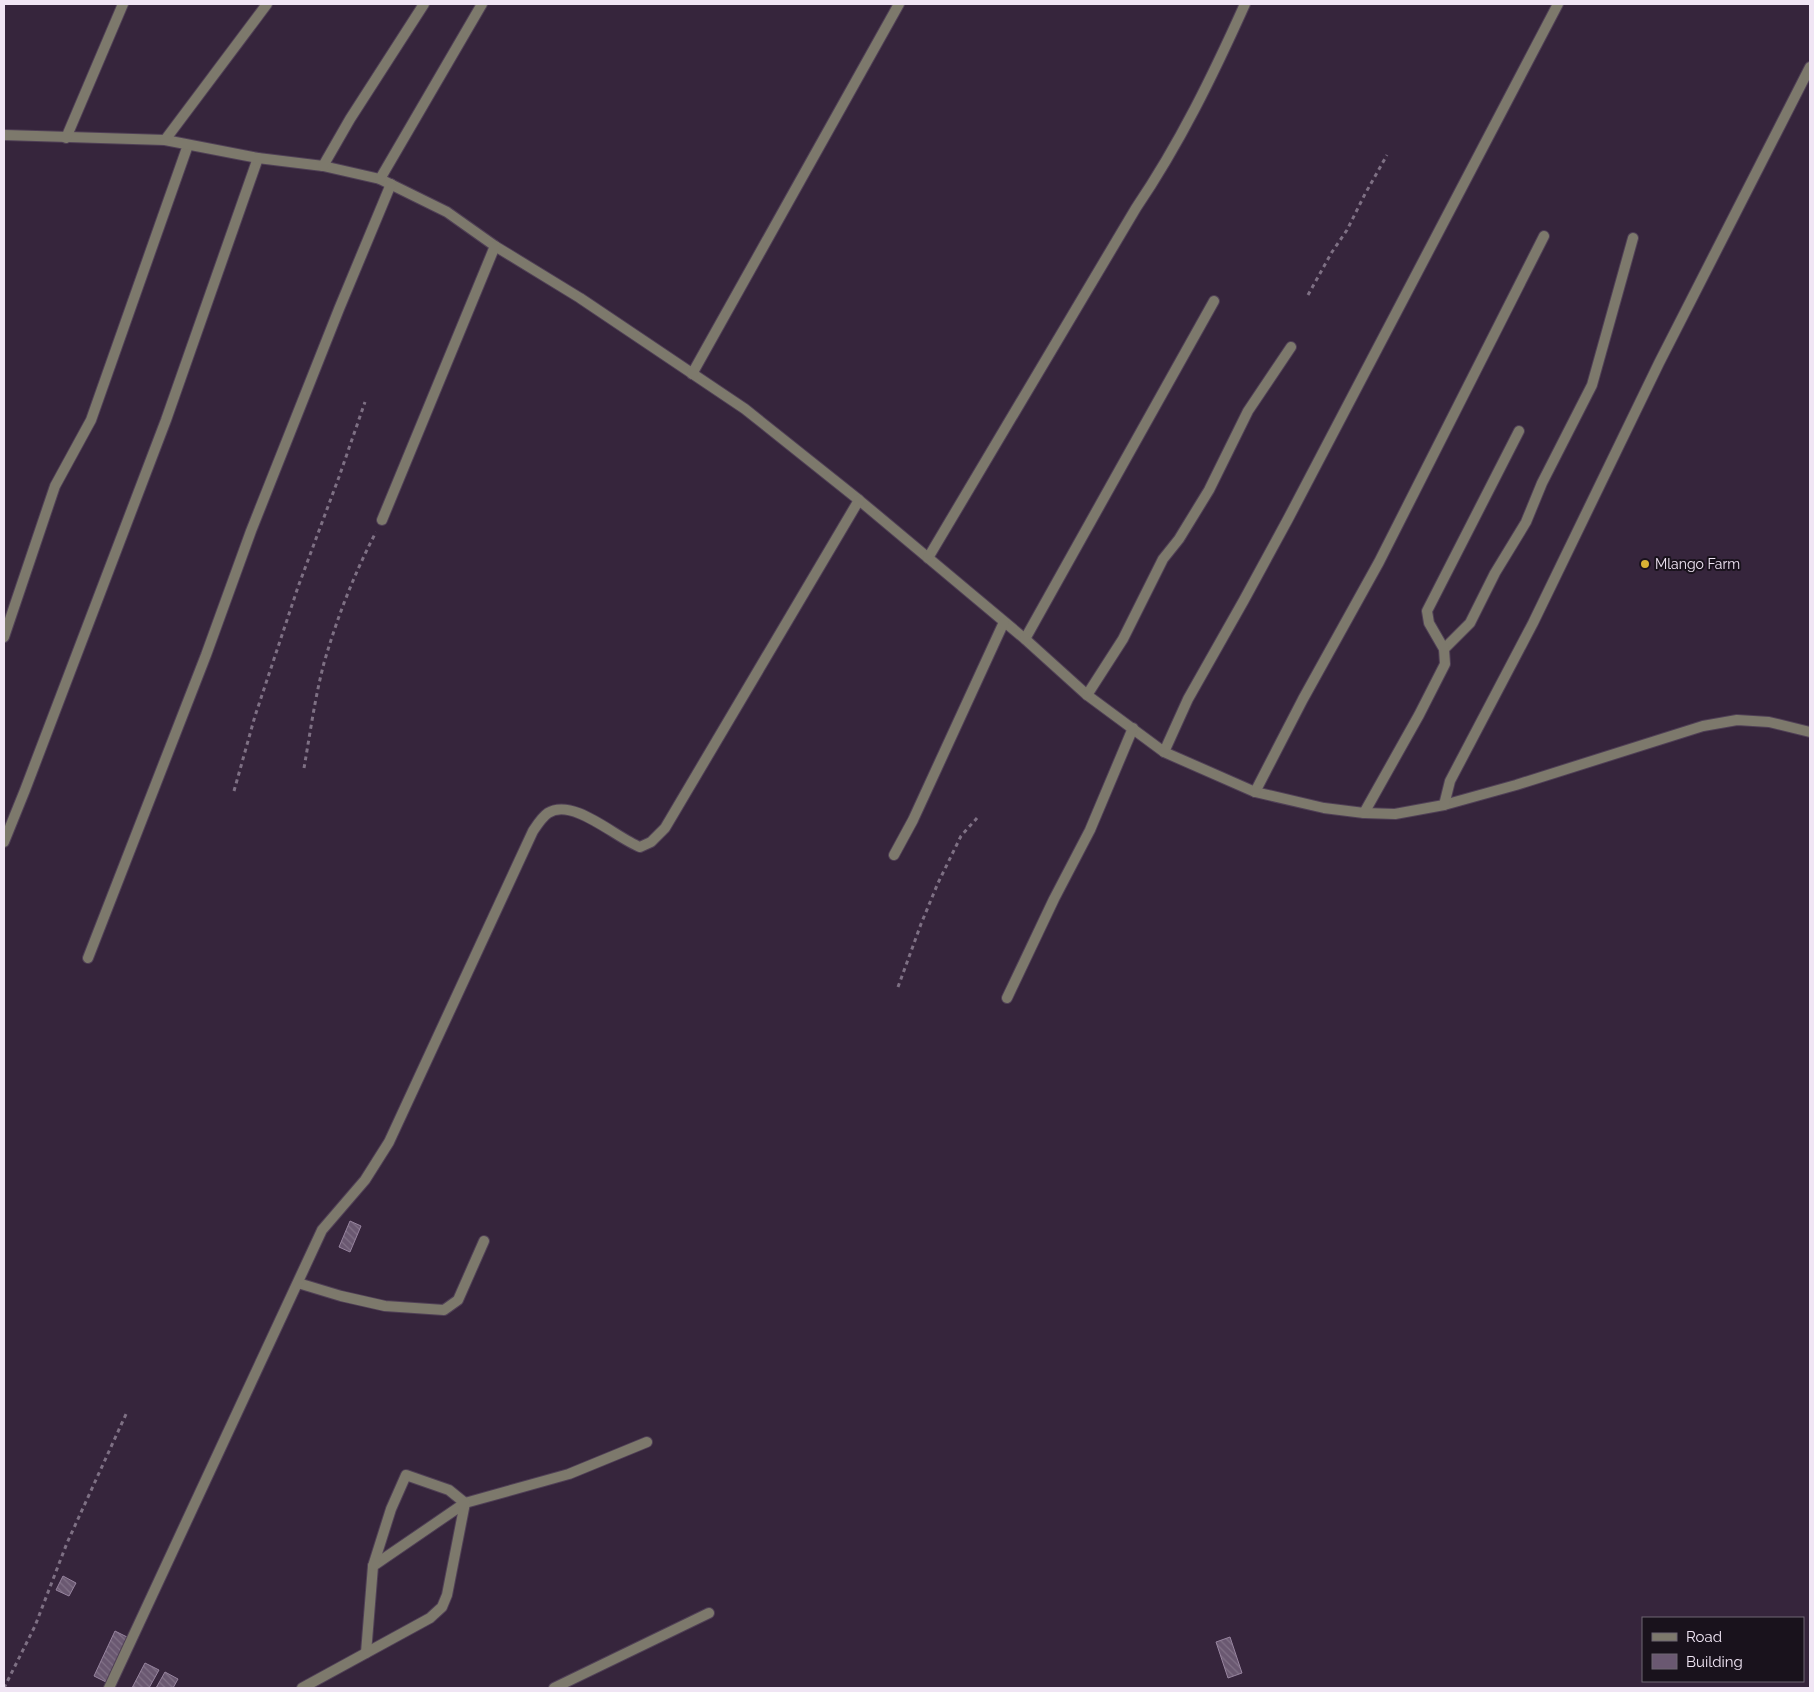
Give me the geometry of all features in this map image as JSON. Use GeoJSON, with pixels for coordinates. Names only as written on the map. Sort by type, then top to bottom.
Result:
{"type":"FeatureCollection","features":[{"type":"Feature","properties":{"kind":"street"},"geometry":{"type":"LineString","coordinates":[[66,138],[123,4]]}},
{"type":"Feature","properties":{"kind":"street"},"geometry":{"type":"LineString","coordinates":[[165,140],[267,4]]}},
{"type":"Feature","properties":{"kind":"street"},"geometry":{"type":"LineString","coordinates":[[323,166],[350,119],[424,4]]}},
{"type":"Feature","properties":{"kind":"street"},"geometry":{"type":"LineString","coordinates":[[380,179],[482,4]]}},
{"type":"Feature","properties":{"kind":"street"},"geometry":{"type":"LineString","coordinates":[[692,374],[899,4]]}},
{"type":"Feature","properties":{"kind":"street"},"geometry":{"type":"LineString","coordinates":[[928,558],[1136,208],[1162,170],[1220,60],[1245,4]]}},
{"type":"Feature","properties":{"kind":"street"},"geometry":{"type":"LineString","coordinates":[[1164,752],[1188,699],[1288,519],[1558,4]]}},
{"type":"Feature","properties":{"kind":"street"},"geometry":{"type":"LineString","coordinates":[[1444,805],[1450,781],[1533,623],[1659,363],[1810,67]]}},
{"type":"Feature","properties":{"kind":"street"},"geometry":{"type":"LineString","coordinates":[[4,135],[165,140],[258,158],[323,166],[380,179],[447,212],[495,246],[580,298],[745,409],[859,500],[1025,639],[1087,695],[1164,752],[1255,792],[1324,808],[1364,813],[1395,814],[1444,805],[1516,785],[1703,726],[1737,720],[1769,722],[1810,732]]}},
{"type":"Feature","properties":{"kind":"street"},"geometry":{"type":"LineString","coordinates":[[4,637],[55,486],[91,420],[188,145]]}},
{"type":"Feature","properties":{"kind":"street"},"geometry":{"type":"LineString","coordinates":[[4,842],[26,790],[166,420],[258,158]]}},
{"type":"Feature","properties":{"kind":"street"},"geometry":{"type":"LineString","coordinates":[[88,958],[206,655],[251,531],[391,184]]}},
{"type":"Feature","properties":{"kind":"street"},"geometry":{"type":"LineString","coordinates":[[1255,792],[1303,699],[1379,562],[1544,236]]}},
{"type":"Feature","properties":{"kind":"street"},"geometry":{"type":"LineString","coordinates":[[1444,649],[1470,623],[1495,573],[1526,522],[1542,482],[1592,385],[1633,238]]}},
{"type":"Feature","properties":{"kind":"street"},"geometry":{"type":"LineString","coordinates":[[382,520],[495,246]]}},
{"type":"Feature","properties":{"kind":"street"},"geometry":{"type":"LineString","coordinates":[[1025,639],[1214,301]]}},
{"type":"Feature","properties":{"kind":"street"},"geometry":{"type":"LineString","coordinates":[[1087,695],[1123,639],[1163,559],[1179,539],[1209,490],[1248,411],[1290,347]]}},
{"type":"Feature","properties":{"kind":"street"},"geometry":{"type":"LineString","coordinates":[[1364,813],[1419,715],[1445,664],[1444,649],[1428,623],[1427,611],[1519,431]]}},
{"type":"Feature","properties":{"kind":"street"},"geometry":{"type":"LineString","coordinates":[[109,1688],[322,1230],[365,1180],[389,1142],[533,831],[548,813],[558,808],[572,809],[640,848],[651,842],[665,828],[859,500]]}},
{"type":"Feature","properties":{"kind":"street"},"geometry":{"type":"LineString","coordinates":[[894,855],[914,820],[1004,622]]}},
{"type":"Feature","properties":{"kind":"street"},"geometry":{"type":"LineString","coordinates":[[1007,998],[1054,899],[1090,830],[1133,728]]}},
{"type":"Feature","properties":{"kind":"street"},"geometry":{"type":"LineString","coordinates":[[298,1283],[341,1296],[385,1306],[444,1310],[458,1300],[484,1241]]}},
{"type":"Feature","properties":{"kind":"street"},"geometry":{"type":"LineString","coordinates":[[373,1566],[465,1502],[569,1474],[647,1442]]}},
{"type":"Feature","properties":{"kind":"street"},"geometry":{"type":"LineString","coordinates":[[366,1653],[373,1566],[391,1509],[406,1475],[449,1490],[465,1502]]}},
{"type":"Feature","properties":{"kind":"street"},"geometry":{"type":"LineString","coordinates":[[302,1688],[430,1618],[442,1607],[447,1595],[465,1502]]}},
{"type":"Feature","properties":{"kind":"street"},"geometry":{"type":"LineString","coordinates":[[554,1688],[709,1613]]}},
{"type":"Feature","properties":{"kind":"path"},"geometry":{"type":"LineString","coordinates":[[1308,295],[1332,252],[1347,230],[1387,155]]}},
{"type":"Feature","properties":{"kind":"path"},"geometry":{"type":"LineString","coordinates":[[234,791],[271,664],[365,402]]}},
{"type":"Feature","properties":{"kind":"path"},"geometry":{"type":"LineString","coordinates":[[304,768],[326,656],[346,597],[361,561],[382,520]]}},
{"type":"Feature","properties":{"kind":"path"},"geometry":{"type":"LineString","coordinates":[[898,987],[938,883],[961,836],[977,818]]}},
{"type":"Feature","properties":{"kind":"path"},"geometry":{"type":"LineString","coordinates":[[4,1688],[35,1626],[67,1543],[126,1412]]}},
{"type":"Feature","properties":{"kind":"building"},"geometry":{"type":"Polygon","coordinates":[[[350,1221],[361,1226],[350,1252],[339,1247],[350,1221]]]}},
{"type":"Feature","properties":{"kind":"building"},"geometry":{"type":"Polygon","coordinates":[[[63,1576],[76,1583],[69,1596],[56,1590],[63,1576]]]}},
{"type":"Feature","properties":{"kind":"building"},"geometry":{"type":"Polygon","coordinates":[[[115,1631],[131,1639],[110,1684],[94,1676],[115,1631]]]}},
{"type":"Feature","properties":{"kind":"building"},"geometry":{"type":"Polygon","coordinates":[[[1230,1637],[1242,1673],[1228,1678],[1216,1642],[1230,1637]]]}},
{"type":"Feature","properties":{"kind":"building"},"geometry":{"type":"Polygon","coordinates":[[[145,1663],[159,1670],[149,1688],[132,1688],[145,1663]]]}},
{"type":"Feature","properties":{"kind":"building"},"geometry":{"type":"Polygon","coordinates":[[[165,1672],[178,1679],[173,1688],[156,1688],[165,1672]]]}},
{"type":"Feature","properties":{"kind":"place","name":"Mlango Farm"},"geometry":{"type":"Point","coordinates":[1645,564]}}]}
